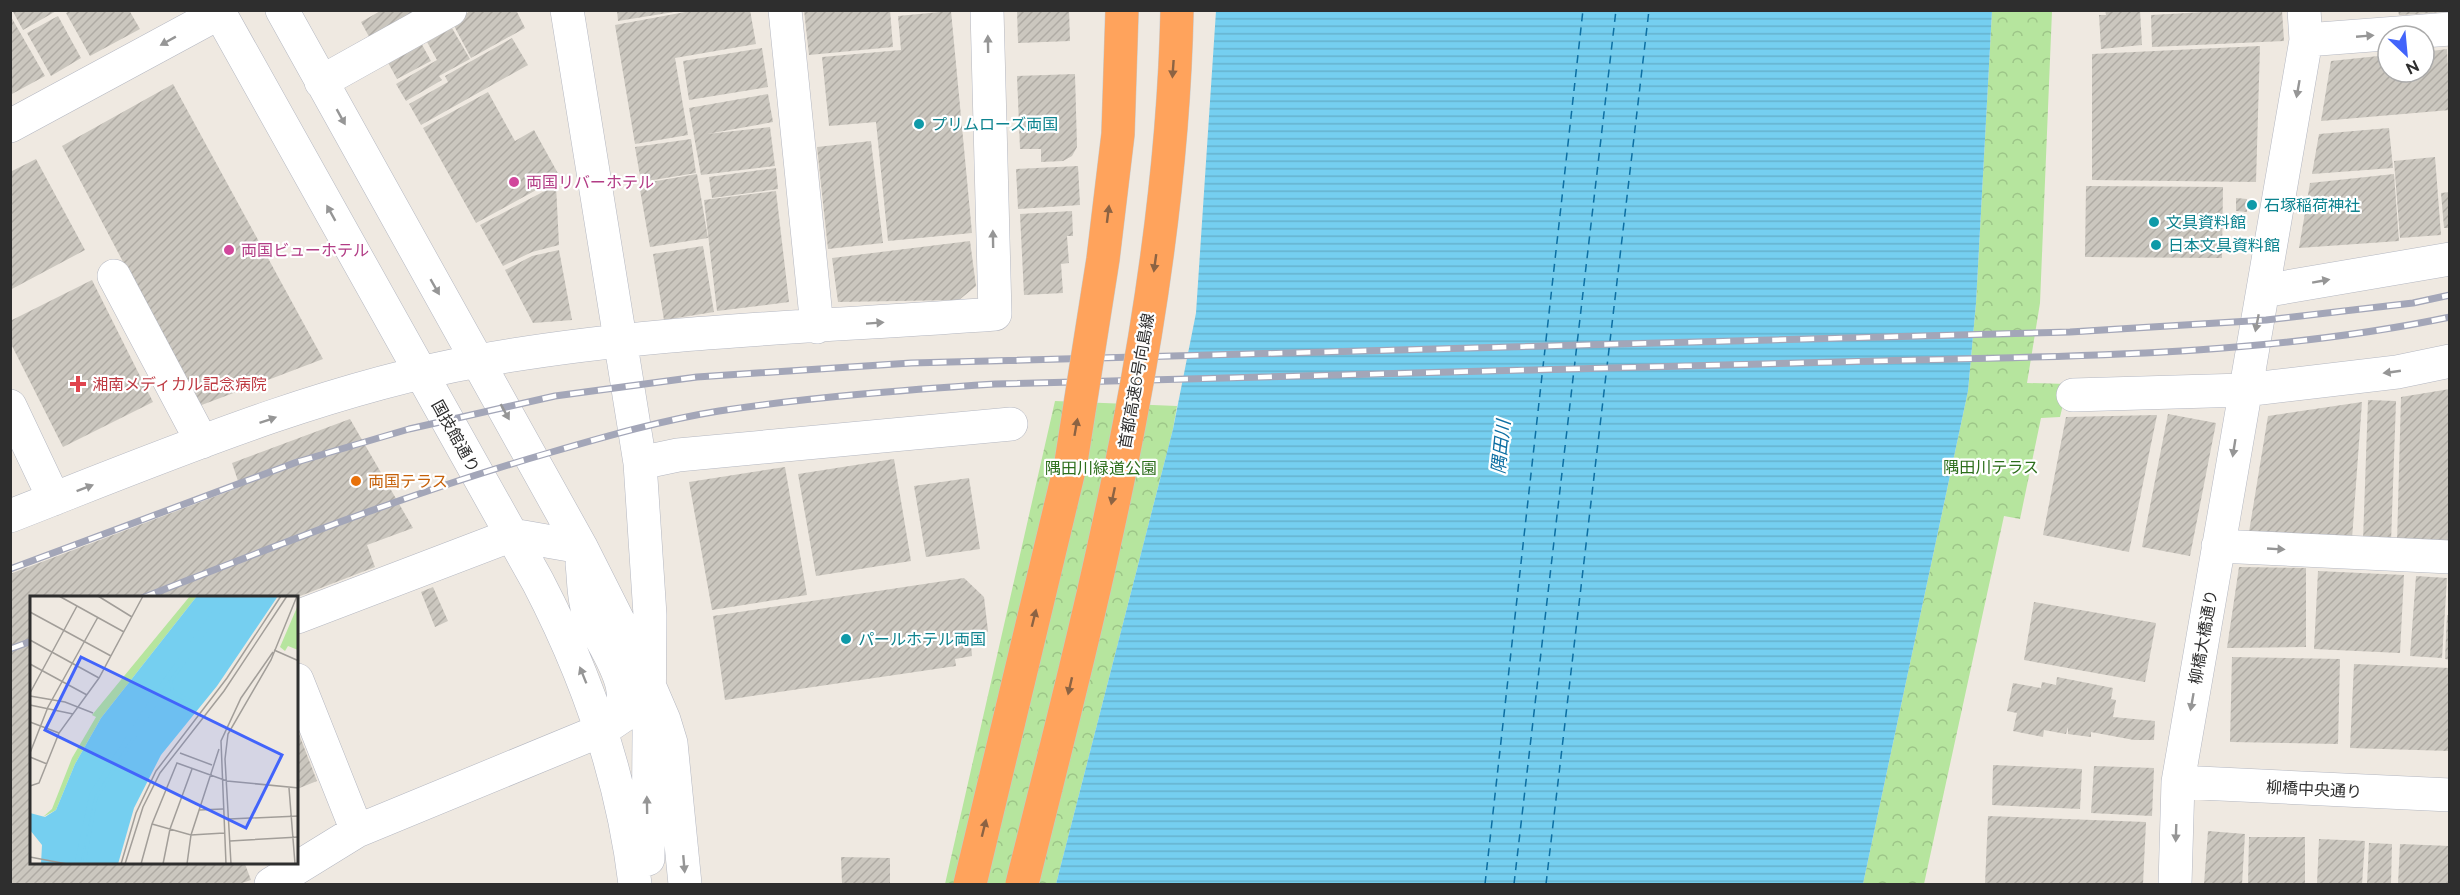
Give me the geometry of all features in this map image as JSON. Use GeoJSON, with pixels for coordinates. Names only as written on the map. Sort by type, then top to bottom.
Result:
{"type":"FeatureCollection","features":[{"type":"Feature","properties":{"kind":"highway"},"geometry":{"type":"LineString","coordinates":[[970,885],[1071,462],[1103,259],[1118,134],[1122,10]]}},
{"type":"Feature","properties":{"kind":"highway","name":"首都高速6号向島線"},"geometry":{"type":"LineString","coordinates":[[1022,885],[1099,563],[1144,344],[1170,127],[1177,10]]}},
{"type":"Feature","properties":{"kind":"street"},"geometry":{"type":"LineString","coordinates":[[282,10],[614,608],[651,690],[671,743]]}},
{"type":"Feature","properties":{"kind":"street"},"geometry":{"type":"LineString","coordinates":[[321,82],[450,10]]}},
{"type":"Feature","properties":{"kind":"street"},"geometry":{"type":"LineString","coordinates":[[567,10],[640,463],[650,615],[651,690],[646,796],[648,885]]}},
{"type":"Feature","properties":{"kind":"street"},"geometry":{"type":"LineString","coordinates":[[785,10],[817,327]]}},
{"type":"Feature","properties":{"kind":"street"},"geometry":{"type":"LineString","coordinates":[[10,516],[202,442],[349,393],[477,361],[621,339],[994,314],[987,10]]}},
{"type":"Feature","properties":{"kind":"street"},"geometry":{"type":"LineString","coordinates":[[10,126],[219,12]]}},
{"type":"Feature","properties":{"kind":"street","name":"国技館通り"},"geometry":{"type":"LineString","coordinates":[[219,12],[570,644],[602,730],[630,845],[635,885]]}},
{"type":"Feature","properties":{"kind":"street"},"geometry":{"type":"LineString","coordinates":[[2305,26],[2450,28]]}},
{"type":"Feature","properties":{"kind":"street","name":"柳橋大橋通り"},"geometry":{"type":"LineString","coordinates":[[2175,885],[2178,782],[2244,390],[2263,291],[2305,26]]}},
{"type":"Feature","properties":{"kind":"street"},"geometry":{"type":"LineString","coordinates":[[2263,291],[2450,260]]}},
{"type":"Feature","properties":{"kind":"street"},"geometry":{"type":"LineString","coordinates":[[114,276],[202,442]]}},
{"type":"Feature","properties":{"kind":"street"},"geometry":{"type":"LineString","coordinates":[[2073,395],[2244,390],[2397,372],[2450,361]]}},
{"type":"Feature","properties":{"kind":"street"},"geometry":{"type":"LineString","coordinates":[[10,406],[54,500]]}},
{"type":"Feature","properties":{"kind":"street"},"geometry":{"type":"LineString","coordinates":[[640,463],[678,455],[1011,424]]}},
{"type":"Feature","properties":{"kind":"street"},"geometry":{"type":"LineString","coordinates":[[298,617],[512,536],[580,547]]}},
{"type":"Feature","properties":{"kind":"street"},"geometry":{"type":"LineString","coordinates":[[2218,546],[2450,557]]}},
{"type":"Feature","properties":{"kind":"street"},"geometry":{"type":"LineString","coordinates":[[580,547],[588,612],[620,677],[624,701],[616,720],[602,730]]}},
{"type":"Feature","properties":{"kind":"street"},"geometry":{"type":"LineString","coordinates":[[650,615],[671,743],[685,885]]}},
{"type":"Feature","properties":{"kind":"street"},"geometry":{"type":"LineString","coordinates":[[298,683],[357,831]]}},
{"type":"Feature","properties":{"kind":"street"},"geometry":{"type":"LineString","coordinates":[[271,885],[357,831],[602,730],[633,709],[651,690]]}},
{"type":"Feature","properties":{"kind":"street","name":"柳橋中央通り"},"geometry":{"type":"LineString","coordinates":[[2178,782],[2450,795]]}},
{"type":"Feature","properties":{"kind":"green space","name":"隅田川テラス"},"geometry":{"type":"Polygon","coordinates":[[[1992,11],[2052,11],[2040,303],[2027,383],[2068,384],[2060,417],[2041,418],[2020,519],[2004,516],[1924,884],[1863,884],[1968,391],[1976,303],[1992,11]]]}},
{"type":"Feature","properties":{"kind":"green space","name":"隅田川緑道公園"},"geometry":{"type":"Polygon","coordinates":[[[1055,401],[1177,406],[1056,884],[945,884],[1055,401]]]}},
{"type":"Feature","properties":{"kind":"water","name":"隅田川"},"geometry":{"type":"Polygon","coordinates":[[[1216,11],[1992,11],[1976,303],[1968,391],[1863,884],[1056,884],[1173,429],[1196,313],[1216,11]]]}},
{"type":"Feature","properties":{"kind":"building"},"geometry":{"type":"Polygon","coordinates":[[[12,10],[58,10],[23,30],[12,10]]]}},
{"type":"Feature","properties":{"kind":"building"},"geometry":{"type":"Polygon","coordinates":[[[71,10],[129,10],[140,29],[90,56],[66,13],[71,10]]]}},
{"type":"Feature","properties":{"kind":"building"},"geometry":{"type":"Polygon","coordinates":[[[382,10],[434,10],[373,44],[361,22],[382,10]]]}},
{"type":"Feature","properties":{"kind":"building"},"geometry":{"type":"Polygon","coordinates":[[[472,10],[516,10],[525,28],[471,58],[452,22],[472,10]]]}},
{"type":"Feature","properties":{"kind":"building"},"geometry":{"type":"Polygon","coordinates":[[[617,10],[674,10],[674,12],[618,21],[617,10]]]}},
{"type":"Feature","properties":{"kind":"building"},"geometry":{"type":"Polygon","coordinates":[[[696,10],[750,10],[756,44],[675,58],[688,135],[635,144],[615,25],[696,10]]]}},
{"type":"Feature","properties":{"kind":"building"},"geometry":{"type":"Polygon","coordinates":[[[804,10],[890,10],[893,47],[809,55],[804,10]]]}},
{"type":"Feature","properties":{"kind":"building"},"geometry":{"type":"Polygon","coordinates":[[[1017,10],[1069,10],[1070,41],[1018,43],[1017,10]]]}},
{"type":"Feature","properties":{"kind":"building"},"geometry":{"type":"Polygon","coordinates":[[[2105,10],[2140,10],[2142,45],[2101,49],[2099,15],[2106,15],[2105,10]]]}},
{"type":"Feature","properties":{"kind":"building"},"geometry":{"type":"Polygon","coordinates":[[[2282,10],[2284,41],[2152,47],[2151,15],[2282,10]]]}},
{"type":"Feature","properties":{"kind":"building"},"geometry":{"type":"Polygon","coordinates":[[[2398,10],[2447,10],[2447,12],[2399,15],[2398,10]]]}},
{"type":"Feature","properties":{"kind":"building","name":"プリムローズ両国"},"geometry":{"type":"Polygon","coordinates":[[[951,11],[972,233],[888,241],[876,122],[829,126],[822,57],[901,50],[898,16],[951,11]]]}},
{"type":"Feature","properties":{"kind":"building"},"geometry":{"type":"Polygon","coordinates":[[[10,15],[45,76],[10,95],[10,15]]]}},
{"type":"Feature","properties":{"kind":"building"},"geometry":{"type":"Polygon","coordinates":[[[58,16],[81,58],[51,76],[27,33],[58,16]]]}},
{"type":"Feature","properties":{"kind":"building"},"geometry":{"type":"Polygon","coordinates":[[[452,28],[470,59],[439,76],[442,80],[406,101],[396,84],[437,60],[427,42],[452,28]]]}},
{"type":"Feature","properties":{"kind":"building"},"geometry":{"type":"Polygon","coordinates":[[[512,38],[528,65],[421,125],[409,104],[448,82],[445,76],[512,38]]]}},
{"type":"Feature","properties":{"kind":"building"},"geometry":{"type":"Polygon","coordinates":[[[420,41],[431,61],[397,79],[386,59],[420,41]]]}},
{"type":"Feature","properties":{"kind":"building"},"geometry":{"type":"Polygon","coordinates":[[[2260,46],[2256,182],[2092,180],[2092,54],[2260,46]]]}},
{"type":"Feature","properties":{"kind":"building"},"geometry":{"type":"Polygon","coordinates":[[[762,48],[768,87],[689,100],[683,61],[762,48]]]}},
{"type":"Feature","properties":{"kind":"building"},"geometry":{"type":"Polygon","coordinates":[[[2447,49],[2450,110],[2321,121],[2331,61],[2376,56],[2376,84],[2436,84],[2436,50],[2447,49]]]}},
{"type":"Feature","properties":{"kind":"building"},"geometry":{"type":"Polygon","coordinates":[[[1075,74],[1077,147],[1072,156],[1063,161],[1041,162],[1041,149],[1020,149],[1017,76],[1075,74]]]}},
{"type":"Feature","properties":{"kind":"building"},"geometry":{"type":"Polygon","coordinates":[[[173,84],[323,359],[199,406],[62,146],[173,84]]]}},
{"type":"Feature","properties":{"kind":"building"},"geometry":{"type":"Polygon","coordinates":[[[488,92],[515,141],[534,130],[560,177],[476,223],[423,128],[488,92]]]}},
{"type":"Feature","properties":{"kind":"building"},"geometry":{"type":"Polygon","coordinates":[[[768,94],[773,122],[707,134],[770,127],[775,166],[701,175],[689,108],[768,94]]]}},
{"type":"Feature","properties":{"kind":"building"},"geometry":{"type":"Polygon","coordinates":[[[2389,128],[2393,168],[2312,174],[2319,134],[2389,128]]]}},
{"type":"Feature","properties":{"kind":"building"},"geometry":{"type":"Polygon","coordinates":[[[691,139],[696,173],[641,182],[635,147],[691,139]]]}},
{"type":"Feature","properties":{"kind":"building"},"geometry":{"type":"Polygon","coordinates":[[[871,141],[883,243],[828,249],[817,147],[871,141]]]}},
{"type":"Feature","properties":{"kind":"building"},"geometry":{"type":"Polygon","coordinates":[[[2435,157],[2441,235],[2400,238],[2394,161],[2435,157]]]}},
{"type":"Feature","properties":{"kind":"building"},"geometry":{"type":"Polygon","coordinates":[[[36,159],[85,250],[10,290],[10,172],[36,159]]]}},
{"type":"Feature","properties":{"kind":"building"},"geometry":{"type":"Polygon","coordinates":[[[1078,166],[1080,205],[1018,209],[1016,169],[1078,166]]]}},
{"type":"Feature","properties":{"kind":"building"},"geometry":{"type":"Polygon","coordinates":[[[776,168],[778,189],[712,198],[709,177],[776,168]]]}},
{"type":"Feature","properties":{"kind":"building"},"geometry":{"type":"Polygon","coordinates":[[[697,174],[708,238],[650,247],[639,184],[697,174]]]}},
{"type":"Feature","properties":{"kind":"building"},"geometry":{"type":"Polygon","coordinates":[[[2394,174],[2399,241],[2299,248],[2310,183],[2394,174]]]}},
{"type":"Feature","properties":{"kind":"building"},"geometry":{"type":"Polygon","coordinates":[[[556,185],[559,245],[532,252],[503,266],[480,225],[556,185]]]}},
{"type":"Feature","properties":{"kind":"building","name":"文具資料館"},"geometry":{"type":"Polygon","coordinates":[[[2086,186],[2223,187],[2222,258],[2085,257],[2086,186]]]}},
{"type":"Feature","properties":{"kind":"building"},"geometry":{"type":"Polygon","coordinates":[[[776,191],[789,302],[717,311],[704,200],[776,191]]]}},
{"type":"Feature","properties":{"kind":"building"},"geometry":{"type":"Polygon","coordinates":[[[2450,192],[2450,228],[2444,228],[2441,193],[2450,192]]]}},
{"type":"Feature","properties":{"kind":"building"},"geometry":{"type":"Polygon","coordinates":[[[2236,198],[2247,199],[2247,212],[2236,211],[2236,198]]]}},
{"type":"Feature","properties":{"kind":"building"},"geometry":{"type":"Polygon","coordinates":[[[1072,211],[1073,236],[1067,236],[1069,263],[1061,264],[1063,293],[1024,295],[1020,214],[1072,211]]]}},
{"type":"Feature","properties":{"kind":"building"},"geometry":{"type":"Polygon","coordinates":[[[970,241],[976,286],[959,300],[838,302],[832,258],[970,241]]]}},
{"type":"Feature","properties":{"kind":"building"},"geometry":{"type":"Polygon","coordinates":[[[703,246],[714,312],[664,320],[653,254],[703,246]]]}},
{"type":"Feature","properties":{"kind":"building"},"geometry":{"type":"Polygon","coordinates":[[[559,250],[572,320],[533,323],[505,270],[532,256],[559,250]]]}},
{"type":"Feature","properties":{"kind":"building"},"geometry":{"type":"Polygon","coordinates":[[[92,280],[153,402],[63,447],[10,342],[10,321],[92,280]]]}},
{"type":"Feature","properties":{"kind":"building"},"geometry":{"type":"Polygon","coordinates":[[[2450,389],[2450,544],[2397,543],[2401,397],[2450,389]]]}},
{"type":"Feature","properties":{"kind":"building"},"geometry":{"type":"Polygon","coordinates":[[[2368,400],[2396,401],[2391,542],[2363,541],[2368,400]]]}},
{"type":"Feature","properties":{"kind":"building"},"geometry":{"type":"Polygon","coordinates":[[[2362,402],[2352,539],[2249,532],[2268,416],[2362,402]]]}},
{"type":"Feature","properties":{"kind":"building"},"geometry":{"type":"Polygon","coordinates":[[[2168,414],[2216,423],[2190,556],[2142,547],[2168,414]]]}},
{"type":"Feature","properties":{"kind":"building"},"geometry":{"type":"Polygon","coordinates":[[[2157,415],[2129,552],[2043,535],[2066,417],[2157,415]]]}},
{"type":"Feature","properties":{"kind":"building"},"geometry":{"type":"Polygon","coordinates":[[[350,419],[413,528],[367,545],[375,567],[298,597],[30,596],[30,865],[245,865],[251,880],[239,884],[10,884],[10,574],[240,487],[232,463],[350,419]]]}},
{"type":"Feature","properties":{"kind":"building"},"geometry":{"type":"Polygon","coordinates":[[[894,459],[911,561],[816,576],[798,474],[894,459]]]}},
{"type":"Feature","properties":{"kind":"building"},"geometry":{"type":"Polygon","coordinates":[[[785,467],[807,595],[712,610],[689,482],[785,467]]]}},
{"type":"Feature","properties":{"kind":"building"},"geometry":{"type":"Polygon","coordinates":[[[969,478],[980,549],[926,557],[914,486],[969,478]]]}},
{"type":"Feature","properties":{"kind":"building"},"geometry":{"type":"Polygon","coordinates":[[[2239,567],[2306,568],[2306,647],[2227,648],[2239,567]]]}},
{"type":"Feature","properties":{"kind":"building"},"geometry":{"type":"Polygon","coordinates":[[[2318,571],[2404,575],[2400,653],[2314,649],[2318,571]]]}},
{"type":"Feature","properties":{"kind":"building"},"geometry":{"type":"Polygon","coordinates":[[[2416,576],[2447,578],[2442,658],[2410,656],[2416,576]]]}},
{"type":"Feature","properties":{"kind":"building","name":"パールホテル両国"},"geometry":{"type":"Polygon","coordinates":[[[964,578],[984,597],[988,631],[983,636],[976,636],[977,642],[971,643],[972,656],[955,659],[956,666],[725,700],[713,616],[964,578]]]}},
{"type":"Feature","properties":{"kind":"building"},"geometry":{"type":"Polygon","coordinates":[[[433,587],[448,621],[435,627],[421,592],[433,587]]]}},
{"type":"Feature","properties":{"kind":"building"},"geometry":{"type":"Polygon","coordinates":[[[2034,602],[2156,623],[2145,682],[2024,660],[2034,602]]]}},
{"type":"Feature","properties":{"kind":"building"},"geometry":{"type":"Polygon","coordinates":[[[2447,615],[2450,615],[2450,660],[2445,659],[2447,615]]]}},
{"type":"Feature","properties":{"kind":"building"},"geometry":{"type":"Polygon","coordinates":[[[2232,657],[2340,659],[2338,744],[2230,742],[2232,657]]]}},
{"type":"Feature","properties":{"kind":"building"},"geometry":{"type":"Polygon","coordinates":[[[2354,664],[2450,668],[2450,751],[2350,748],[2354,664]]]}},
{"type":"Feature","properties":{"kind":"building"},"geometry":{"type":"Polygon","coordinates":[[[2057,677],[2113,688],[2111,699],[2116,700],[2113,717],[2155,721],[2154,740],[2134,740],[2091,732],[2091,737],[2068,734],[2068,727],[2066,734],[2044,730],[2043,737],[2013,731],[2017,713],[2007,711],[2013,683],[2041,688],[2042,682],[2056,685],[2057,677]]]}},
{"type":"Feature","properties":{"kind":"building"},"geometry":{"type":"Polygon","coordinates":[[[298,732],[317,781],[298,789],[298,732]]]}},
{"type":"Feature","properties":{"kind":"building"},"geometry":{"type":"Polygon","coordinates":[[[1993,765],[2082,769],[2080,809],[1992,805],[1993,765]]]}},
{"type":"Feature","properties":{"kind":"building"},"geometry":{"type":"Polygon","coordinates":[[[2094,766],[2154,768],[2152,816],[2091,813],[2094,766]]]}},
{"type":"Feature","properties":{"kind":"building"},"geometry":{"type":"Polygon","coordinates":[[[1988,816],[2146,822],[2143,884],[1985,884],[1988,816]]]}},
{"type":"Feature","properties":{"kind":"building"},"geometry":{"type":"Polygon","coordinates":[[[2208,831],[2245,834],[2242,884],[2204,884],[2208,831]]]}},
{"type":"Feature","properties":{"kind":"building"},"geometry":{"type":"Polygon","coordinates":[[[2249,837],[2305,837],[2305,884],[2248,884],[2249,837]]]}},
{"type":"Feature","properties":{"kind":"building"},"geometry":{"type":"Polygon","coordinates":[[[2319,839],[2365,841],[2362,884],[2317,884],[2319,839]]]}},
{"type":"Feature","properties":{"kind":"building"},"geometry":{"type":"Polygon","coordinates":[[[2369,843],[2392,844],[2391,884],[2367,884],[2369,843]]]}},
{"type":"Feature","properties":{"kind":"building"},"geometry":{"type":"Polygon","coordinates":[[[2400,844],[2450,846],[2450,884],[2398,884],[2400,844]]]}},
{"type":"Feature","properties":{"kind":"building"},"geometry":{"type":"Polygon","coordinates":[[[841,857],[890,858],[890,884],[842,884],[841,857]]]}},
{"type":"Feature","properties":{"kind":"ferry route"},"geometry":{"type":"LineString","coordinates":[[1485,884],[1583,10]]}},
{"type":"Feature","properties":{"kind":"ferry route"},"geometry":{"type":"LineString","coordinates":[[1514,884],[1616,10]]}},
{"type":"Feature","properties":{"kind":"ferry route"},"geometry":{"type":"LineString","coordinates":[[1546,884],[1649,10]]}},
{"type":"Feature","properties":{"kind":"railway"},"geometry":{"type":"LineString","coordinates":[[10,569],[297,462],[409,429],[555,396],[697,377],[911,363],[2070,332],[2266,320],[2413,303],[2450,295]]}},
{"type":"Feature","properties":{"kind":"railway"},"geometry":{"type":"LineString","coordinates":[[147,596],[345,520],[500,468],[656,424],[719,411],[788,402],[892,391],[995,384],[2145,353],[2299,341],[2375,331],[2450,317]]}},
{"type":"Feature","properties":{"kind":"railway"},"geometry":{"type":"LineString","coordinates":[[10,649],[30,642]]}},
{"type":"Feature","properties":{"kind":"place","name":"プリムローズ両国"},"geometry":{"type":"Point","coordinates":[919,124]}},
{"type":"Feature","properties":{"kind":"place","name":"両国リバーホテル"},"geometry":{"type":"Point","coordinates":[514,182]}},
{"type":"Feature","properties":{"kind":"place","name":"石塚稲荷神社"},"geometry":{"type":"Point","coordinates":[2252,205]}},
{"type":"Feature","properties":{"kind":"place","name":"文具資料館"},"geometry":{"type":"Point","coordinates":[2154,222]}},
{"type":"Feature","properties":{"kind":"place","name":"日本文具資料館"},"geometry":{"type":"Point","coordinates":[2156,245]}},
{"type":"Feature","properties":{"kind":"place","name":"両国ビューホテル"},"geometry":{"type":"Point","coordinates":[229,250]}},
{"type":"Feature","properties":{"kind":"place","name":"湘南メディカル記念病院"},"geometry":{"type":"Point","coordinates":[78,384]}},
{"type":"Feature","properties":{"kind":"place","name":"両国テラス"},"geometry":{"type":"Point","coordinates":[356,481]}},
{"type":"Feature","properties":{"kind":"place","name":"パールホテル両国"},"geometry":{"type":"Point","coordinates":[846,639]}}]}
